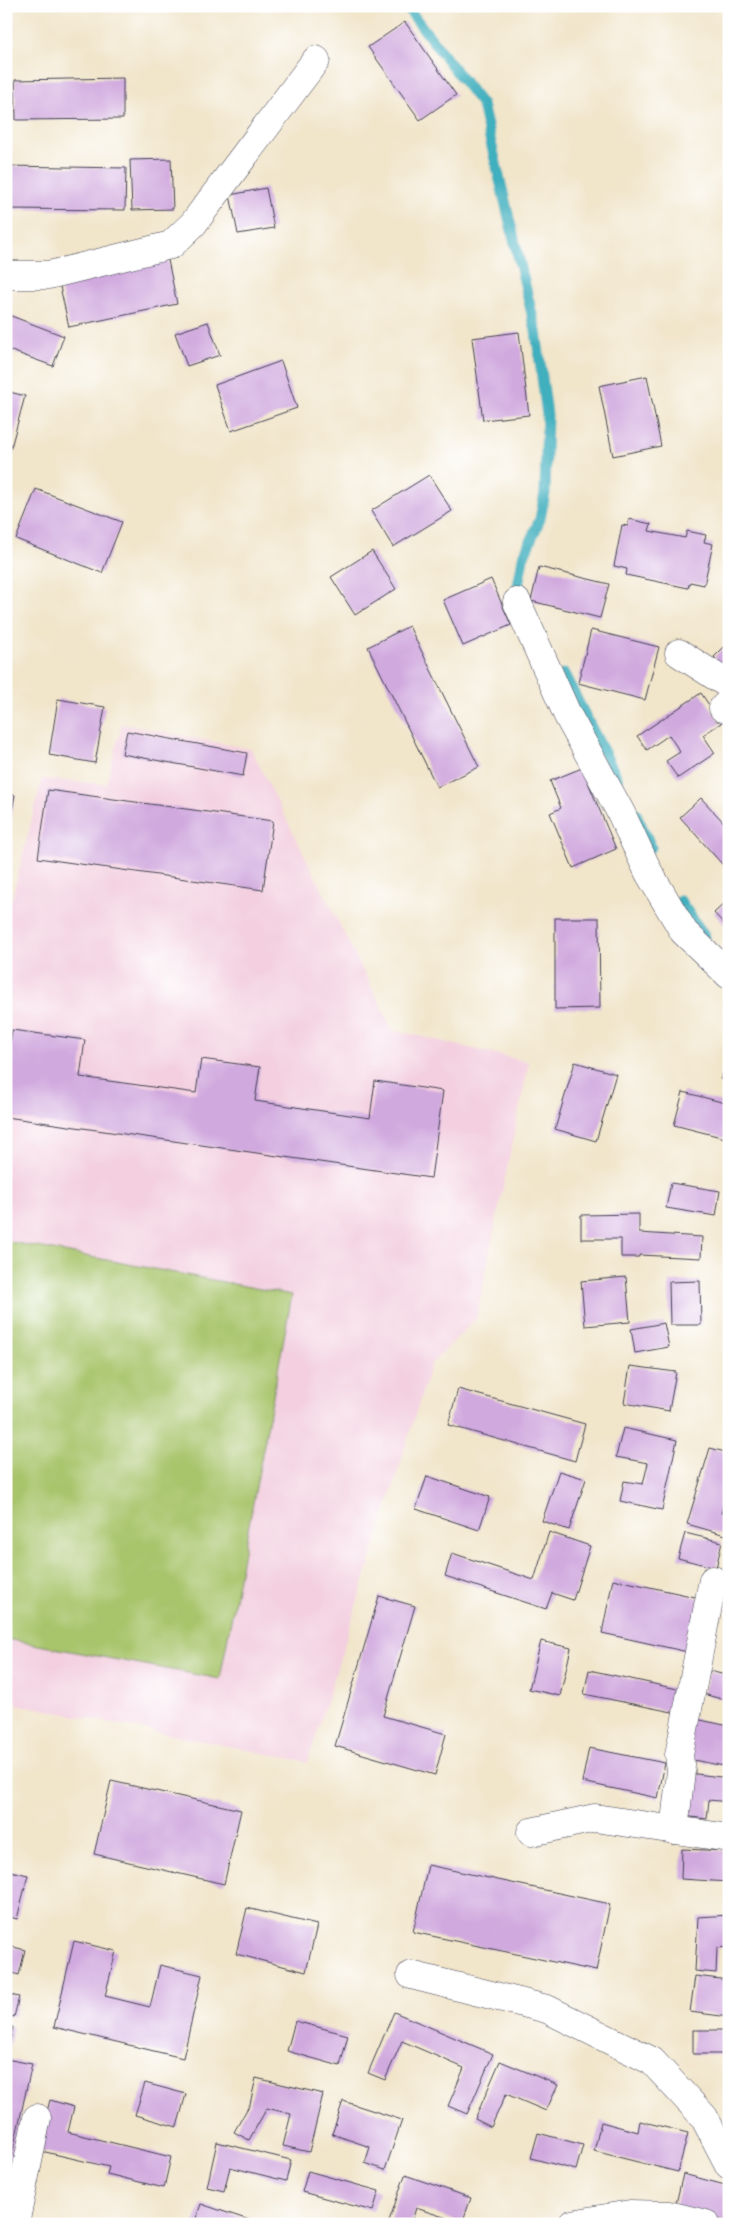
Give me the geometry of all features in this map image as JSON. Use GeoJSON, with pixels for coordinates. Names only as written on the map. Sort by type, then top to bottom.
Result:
{"type":"FeatureCollection","features":[{"type":"Feature","properties":{"kind":"street"},"geometry":{"type":"LineString","coordinates":[[6,275],[49,275],[171,245],[193,224],[316,60]]}},
{"type":"Feature","properties":{"kind":"street"},"geometry":{"type":"LineString","coordinates":[[517,602],[568,716],[621,813],[649,873],[684,932],[729,975]]}},
{"type":"Feature","properties":{"kind":"street"},"geometry":{"type":"LineString","coordinates":[[679,653],[727,698]]}},
{"type":"Feature","properties":{"kind":"street"},"geometry":{"type":"LineString","coordinates":[[674,1830],[682,1771],[679,1755],[713,1580]]}},
{"type":"Feature","properties":{"kind":"street"},"geometry":{"type":"LineString","coordinates":[[531,1832],[595,1818],[729,1838]]}},
{"type":"Feature","properties":{"kind":"street"},"geometry":{"type":"LineString","coordinates":[[411,1975],[547,2009],[652,2061],[704,2117],[729,2165]]}},
{"type":"Feature","properties":{"kind":"street"},"geometry":{"type":"LineString","coordinates":[[16,2224],[37,2118]]}},
{"type":"Feature","properties":{"kind":"street"},"geometry":{"type":"LineString","coordinates":[[572,2224],[630,2214],[670,2215],[706,2224]]}},
{"type":"Feature","properties":{"kind":"shaded area"},"geometry":{"type":"Polygon","coordinates":[[[122,724],[251,749],[393,1030],[529,1062],[476,1319],[431,1364],[308,1762],[6,1702],[6,897],[12,898],[42,779],[106,784],[122,724]]]}},
{"type":"Feature","properties":{"kind":"green space"},"geometry":{"type":"Polygon","coordinates":[[[6,1241],[292,1295],[220,1679],[6,1639],[6,1241]]]}},
{"type":"Feature","properties":{"kind":"building"},"geometry":{"type":"Polygon","coordinates":[[[405,22],[456,95],[420,120],[368,47],[405,22]]]}},
{"type":"Feature","properties":{"kind":"building"},"geometry":{"type":"Polygon","coordinates":[[[123,78],[123,119],[16,120],[15,80],[123,78]]]}},
{"type":"Feature","properties":{"kind":"building"},"geometry":{"type":"Polygon","coordinates":[[[171,159],[173,209],[132,210],[130,160],[171,159]]]}},
{"type":"Feature","properties":{"kind":"building"},"geometry":{"type":"Polygon","coordinates":[[[6,166],[126,168],[125,210],[6,209],[6,166]]]}},
{"type":"Feature","properties":{"kind":"building"},"geometry":{"type":"Polygon","coordinates":[[[266,188],[274,228],[238,234],[230,195],[266,188]]]}},
{"type":"Feature","properties":{"kind":"building"},"geometry":{"type":"Polygon","coordinates":[[[168,260],[177,304],[69,327],[59,282],[168,260]]]}},
{"type":"Feature","properties":{"kind":"building"},"geometry":{"type":"Polygon","coordinates":[[[6,314],[64,336],[53,366],[6,349],[6,314]]]}},
{"type":"Feature","properties":{"kind":"building"},"geometry":{"type":"Polygon","coordinates":[[[208,322],[220,355],[187,366],[175,333],[208,322]]]}},
{"type":"Feature","properties":{"kind":"building"},"geometry":{"type":"Polygon","coordinates":[[[519,332],[529,415],[483,420],[472,338],[519,332]]]}},
{"type":"Feature","properties":{"kind":"building"},"geometry":{"type":"Polygon","coordinates":[[[281,361],[297,408],[231,431],[215,385],[281,361]]]}},
{"type":"Feature","properties":{"kind":"building"},"geometry":{"type":"Polygon","coordinates":[[[647,376],[661,446],[613,456],[599,386],[647,376]]]}},
{"type":"Feature","properties":{"kind":"building"},"geometry":{"type":"Polygon","coordinates":[[[6,391],[25,396],[7,462],[6,462],[6,391]]]}},
{"type":"Feature","properties":{"kind":"building"},"geometry":{"type":"Polygon","coordinates":[[[429,475],[452,511],[393,547],[371,511],[429,475]]]}},
{"type":"Feature","properties":{"kind":"building"},"geometry":{"type":"Polygon","coordinates":[[[36,489],[122,522],[102,573],[16,539],[36,489]]]}},
{"type":"Feature","properties":{"kind":"building"},"geometry":{"type":"Polygon","coordinates":[[[629,519],[651,524],[649,531],[685,538],[687,531],[706,535],[704,542],[713,544],[704,585],[690,582],[688,588],[626,575],[627,569],[614,566],[622,525],[628,526],[629,519]]]}},
{"type":"Feature","properties":{"kind":"building"},"geometry":{"type":"Polygon","coordinates":[[[372,551],[396,589],[355,615],[331,577],[372,551]]]}},
{"type":"Feature","properties":{"kind":"building"},"geometry":{"type":"Polygon","coordinates":[[[539,567],[609,584],[600,618],[531,601],[539,567]]]}},
{"type":"Feature","properties":{"kind":"building"},"geometry":{"type":"Polygon","coordinates":[[[491,579],[511,625],[463,646],[443,600],[491,579]]]}},
{"type":"Feature","properties":{"kind":"building"},"geometry":{"type":"Polygon","coordinates":[[[409,626],[479,767],[437,787],[368,647],[409,626]]]}},
{"type":"Feature","properties":{"kind":"building"},"geometry":{"type":"Polygon","coordinates":[[[591,630],[659,647],[645,700],[578,683],[591,630]]]}},
{"type":"Feature","properties":{"kind":"building"},"geometry":{"type":"Polygon","coordinates":[[[729,642],[729,666],[726,669],[714,657],[729,642]]]}},
{"type":"Feature","properties":{"kind":"building"},"geometry":{"type":"Polygon","coordinates":[[[701,693],[721,723],[703,735],[715,753],[678,778],[666,761],[680,752],[669,735],[647,750],[637,736],[701,693]]]}},
{"type":"Feature","properties":{"kind":"building"},"geometry":{"type":"Polygon","coordinates":[[[58,699],[105,707],[95,763],[49,755],[58,699]]]}},
{"type":"Feature","properties":{"kind":"building"},"geometry":{"type":"Polygon","coordinates":[[[127,731],[247,753],[243,776],[122,754],[127,731]]]}},
{"type":"Feature","properties":{"kind":"building"},"geometry":{"type":"Polygon","coordinates":[[[582,768],[616,849],[573,868],[550,813],[561,808],[550,781],[582,768]]]}},
{"type":"Feature","properties":{"kind":"building"},"geometry":{"type":"Polygon","coordinates":[[[48,790],[273,821],[263,890],[38,858],[48,790]]]}},
{"type":"Feature","properties":{"kind":"building"},"geometry":{"type":"Polygon","coordinates":[[[6,794],[15,795],[7,838],[6,838],[6,794]]]}},
{"type":"Feature","properties":{"kind":"building"},"geometry":{"type":"Polygon","coordinates":[[[701,798],[729,828],[729,858],[722,864],[680,817],[701,798]]]}},
{"type":"Feature","properties":{"kind":"building"},"geometry":{"type":"Polygon","coordinates":[[[729,899],[729,929],[714,913],[729,899]]]}},
{"type":"Feature","properties":{"kind":"building"},"geometry":{"type":"Polygon","coordinates":[[[555,918],[599,918],[600,1008],[555,1009],[555,918]]]}},
{"type":"Feature","properties":{"kind":"building"},"geometry":{"type":"Polygon","coordinates":[[[12,1030],[85,1040],[80,1077],[196,1093],[201,1059],[260,1067],[255,1101],[370,1118],[375,1081],[443,1091],[431,1178],[6,1117],[6,1071],[12,1030]]]}},
{"type":"Feature","properties":{"kind":"building"},"geometry":{"type":"Polygon","coordinates":[[[575,1062],[616,1074],[596,1141],[555,1129],[575,1062]]]}},
{"type":"Feature","properties":{"kind":"building"},"geometry":{"type":"Polygon","coordinates":[[[729,1063],[729,1084],[720,1079],[729,1063]]]}},
{"type":"Feature","properties":{"kind":"building"},"geometry":{"type":"Polygon","coordinates":[[[683,1092],[729,1104],[729,1123],[725,1138],[674,1125],[683,1092]]]}},
{"type":"Feature","properties":{"kind":"building"},"geometry":{"type":"Polygon","coordinates":[[[671,1183],[720,1191],[716,1216],[666,1208],[671,1183]]]}},
{"type":"Feature","properties":{"kind":"building"},"geometry":{"type":"Polygon","coordinates":[[[639,1214],[639,1233],[702,1237],[701,1258],[639,1255],[639,1257],[621,1257],[621,1239],[581,1239],[581,1215],[639,1214]]]}},
{"type":"Feature","properties":{"kind":"building"},"geometry":{"type":"Polygon","coordinates":[[[626,1277],[630,1322],[585,1326],[581,1281],[626,1277]]]}},
{"type":"Feature","properties":{"kind":"building"},"geometry":{"type":"Polygon","coordinates":[[[700,1281],[701,1325],[670,1325],[669,1282],[700,1281]]]}},
{"type":"Feature","properties":{"kind":"building"},"geometry":{"type":"Polygon","coordinates":[[[664,1323],[669,1347],[635,1353],[631,1329],[664,1323]]]}},
{"type":"Feature","properties":{"kind":"building"},"geometry":{"type":"Polygon","coordinates":[[[630,1366],[676,1372],[669,1411],[624,1403],[630,1366]]]}},
{"type":"Feature","properties":{"kind":"building"},"geometry":{"type":"Polygon","coordinates":[[[458,1389],[585,1424],[575,1461],[448,1425],[458,1389]]]}},
{"type":"Feature","properties":{"kind":"building"},"geometry":{"type":"Polygon","coordinates":[[[623,1428],[677,1440],[662,1510],[620,1501],[624,1481],[643,1484],[648,1463],[616,1457],[623,1428]]]}},
{"type":"Feature","properties":{"kind":"building"},"geometry":{"type":"Polygon","coordinates":[[[710,1448],[729,1453],[729,1487],[721,1513],[729,1515],[729,1536],[687,1524],[710,1448]]]}},
{"type":"Feature","properties":{"kind":"building"},"geometry":{"type":"Polygon","coordinates":[[[559,1471],[586,1479],[569,1530],[542,1521],[559,1471]]]}},
{"type":"Feature","properties":{"kind":"building"},"geometry":{"type":"Polygon","coordinates":[[[427,1476],[490,1497],[479,1530],[416,1509],[427,1476]]]}},
{"type":"Feature","properties":{"kind":"building"},"geometry":{"type":"Polygon","coordinates":[[[549,1532],[590,1546],[573,1600],[552,1593],[546,1609],[445,1576],[452,1553],[534,1580],[549,1532]]]}},
{"type":"Feature","properties":{"kind":"building"},"geometry":{"type":"Polygon","coordinates":[[[685,1533],[722,1542],[716,1568],[678,1558],[685,1533]]]}},
{"type":"Feature","properties":{"kind":"building"},"geometry":{"type":"Polygon","coordinates":[[[613,1579],[700,1598],[688,1652],[602,1633],[613,1579]]]}},
{"type":"Feature","properties":{"kind":"building"},"geometry":{"type":"Polygon","coordinates":[[[379,1596],[415,1606],[383,1716],[446,1734],[435,1775],[335,1746],[379,1596]]]}},
{"type":"Feature","properties":{"kind":"building"},"geometry":{"type":"Polygon","coordinates":[[[541,1641],[571,1648],[560,1696],[529,1689],[541,1641]]]}},
{"type":"Feature","properties":{"kind":"building"},"geometry":{"type":"Polygon","coordinates":[[[589,1670],[682,1690],[677,1713],[584,1694],[589,1670]]]}},
{"type":"Feature","properties":{"kind":"building"},"geometry":{"type":"Polygon","coordinates":[[[710,1671],[729,1676],[729,1701],[703,1694],[710,1671]]]}},
{"type":"Feature","properties":{"kind":"building"},"geometry":{"type":"Polygon","coordinates":[[[691,1718],[729,1726],[729,1767],[683,1758],[691,1718]]]}},
{"type":"Feature","properties":{"kind":"building"},"geometry":{"type":"Polygon","coordinates":[[[589,1748],[665,1763],[658,1798],[582,1782],[589,1748]]]}},
{"type":"Feature","properties":{"kind":"building"},"geometry":{"type":"Polygon","coordinates":[[[688,1773],[729,1778],[729,1802],[709,1800],[707,1819],[683,1816],[688,1773]]]}},
{"type":"Feature","properties":{"kind":"building"},"geometry":{"type":"Polygon","coordinates":[[[111,1781],[241,1810],[224,1884],[94,1854],[111,1781]]]}},
{"type":"Feature","properties":{"kind":"building"},"geometry":{"type":"Polygon","coordinates":[[[682,1849],[729,1851],[729,1882],[681,1879],[682,1849]]]}},
{"type":"Feature","properties":{"kind":"building"},"geometry":{"type":"Polygon","coordinates":[[[428,1865],[610,1904],[596,1971],[413,1932],[428,1865]]]}},
{"type":"Feature","properties":{"kind":"building"},"geometry":{"type":"Polygon","coordinates":[[[6,1870],[28,1875],[17,1919],[6,1916],[6,1870]]]}},
{"type":"Feature","properties":{"kind":"building"},"geometry":{"type":"Polygon","coordinates":[[[247,1908],[317,1925],[306,1972],[236,1954],[247,1908]]]}},
{"type":"Feature","properties":{"kind":"building"},"geometry":{"type":"Polygon","coordinates":[[[729,1915],[729,1947],[717,1948],[716,1973],[695,1971],[698,1917],[729,1915]]]}},
{"type":"Feature","properties":{"kind":"building"},"geometry":{"type":"Polygon","coordinates":[[[74,1941],[116,1951],[105,1996],[150,2007],[160,1965],[202,1975],[183,2058],[54,2027],[74,1941]]]}},
{"type":"Feature","properties":{"kind":"building"},"geometry":{"type":"Polygon","coordinates":[[[6,1945],[25,1950],[19,1975],[6,1971],[6,1945]]]}},
{"type":"Feature","properties":{"kind":"building"},"geometry":{"type":"Polygon","coordinates":[[[695,1976],[729,1980],[729,2017],[690,2012],[695,1976]]]}},
{"type":"Feature","properties":{"kind":"building"},"geometry":{"type":"Polygon","coordinates":[[[6,1994],[19,1997],[14,2017],[6,2015],[6,1994]]]}},
{"type":"Feature","properties":{"kind":"building"},"geometry":{"type":"Polygon","coordinates":[[[394,2012],[493,2054],[467,2114],[448,2106],[464,2068],[402,2041],[385,2080],[368,2073],[394,2012]]]}},
{"type":"Feature","properties":{"kind":"building"},"geometry":{"type":"Polygon","coordinates":[[[295,2021],[348,2035],[340,2066],[287,2051],[295,2021]]]}},
{"type":"Feature","properties":{"kind":"building"},"geometry":{"type":"Polygon","coordinates":[[[6,2026],[13,2027],[8,2050],[6,2050],[6,2026]]]}},
{"type":"Feature","properties":{"kind":"building"},"geometry":{"type":"Polygon","coordinates":[[[693,2030],[729,2030],[729,2054],[693,2054],[693,2030]]]}},
{"type":"Feature","properties":{"kind":"building"},"geometry":{"type":"Polygon","coordinates":[[[6,2059],[32,2064],[7,2177],[6,2177],[6,2059]]]}},
{"type":"Feature","properties":{"kind":"building"},"geometry":{"type":"Polygon","coordinates":[[[500,2061],[558,2085],[546,2111],[506,2094],[491,2127],[475,2119],[500,2061]]]}},
{"type":"Feature","properties":{"kind":"building"},"geometry":{"type":"Polygon","coordinates":[[[256,2078],[323,2094],[309,2152],[283,2146],[291,2114],[267,2108],[249,2140],[234,2132],[250,2104],[256,2078]]]}},
{"type":"Feature","properties":{"kind":"building"},"geometry":{"type":"Polygon","coordinates":[[[145,2083],[186,2094],[177,2127],[135,2115],[145,2083]]]}},
{"type":"Feature","properties":{"kind":"building"},"geometry":{"type":"Polygon","coordinates":[[[50,2100],[74,2107],[68,2132],[171,2157],[164,2188],[107,2174],[109,2167],[37,2150],[50,2100]]]}},
{"type":"Feature","properties":{"kind":"building"},"geometry":{"type":"Polygon","coordinates":[[[343,2101],[402,2120],[385,2170],[365,2163],[370,2147],[332,2134],[343,2101]]]}},
{"type":"Feature","properties":{"kind":"building"},"geometry":{"type":"Polygon","coordinates":[[[640,2121],[688,2133],[678,2172],[594,2151],[601,2122],[638,2132],[640,2121]]]}},
{"type":"Feature","properties":{"kind":"building"},"geometry":{"type":"Polygon","coordinates":[[[538,2133],[583,2145],[576,2170],[531,2158],[538,2133]]]}},
{"type":"Feature","properties":{"kind":"building"},"geometry":{"type":"Polygon","coordinates":[[[217,2142],[291,2160],[286,2181],[230,2167],[224,2191],[207,2187],[217,2142]]]}},
{"type":"Feature","properties":{"kind":"building"},"geometry":{"type":"Polygon","coordinates":[[[308,2171],[379,2191],[373,2211],[302,2192],[308,2171]]]}},
{"type":"Feature","properties":{"kind":"building"},"geometry":{"type":"Polygon","coordinates":[[[683,2174],[729,2186],[729,2207],[725,2221],[675,2208],[683,2174]]]}},
{"type":"Feature","properties":{"kind":"building"},"geometry":{"type":"Polygon","coordinates":[[[405,2175],[471,2198],[462,2223],[416,2208],[411,2224],[388,2224],[405,2175]]]}},
{"type":"Feature","properties":{"kind":"building"},"geometry":{"type":"Polygon","coordinates":[[[201,2204],[258,2223],[258,2224],[194,2224],[201,2204]]]}},
{"type":"Feature","properties":{"kind":"waterway"},"geometry":{"type":"LineString","coordinates":[[406,6],[482,105],[536,331],[547,415],[545,493],[540,519],[523,558],[518,586],[526,602]]}},
{"type":"Feature","properties":{"kind":"waterway"},"geometry":{"type":"LineString","coordinates":[[564,674],[618,780]]}},
{"type":"Feature","properties":{"kind":"waterway"},"geometry":{"type":"LineString","coordinates":[[636,814],[651,847]]}},
{"type":"Feature","properties":{"kind":"waterway"},"geometry":{"type":"LineString","coordinates":[[680,901],[705,937]]}}]}
